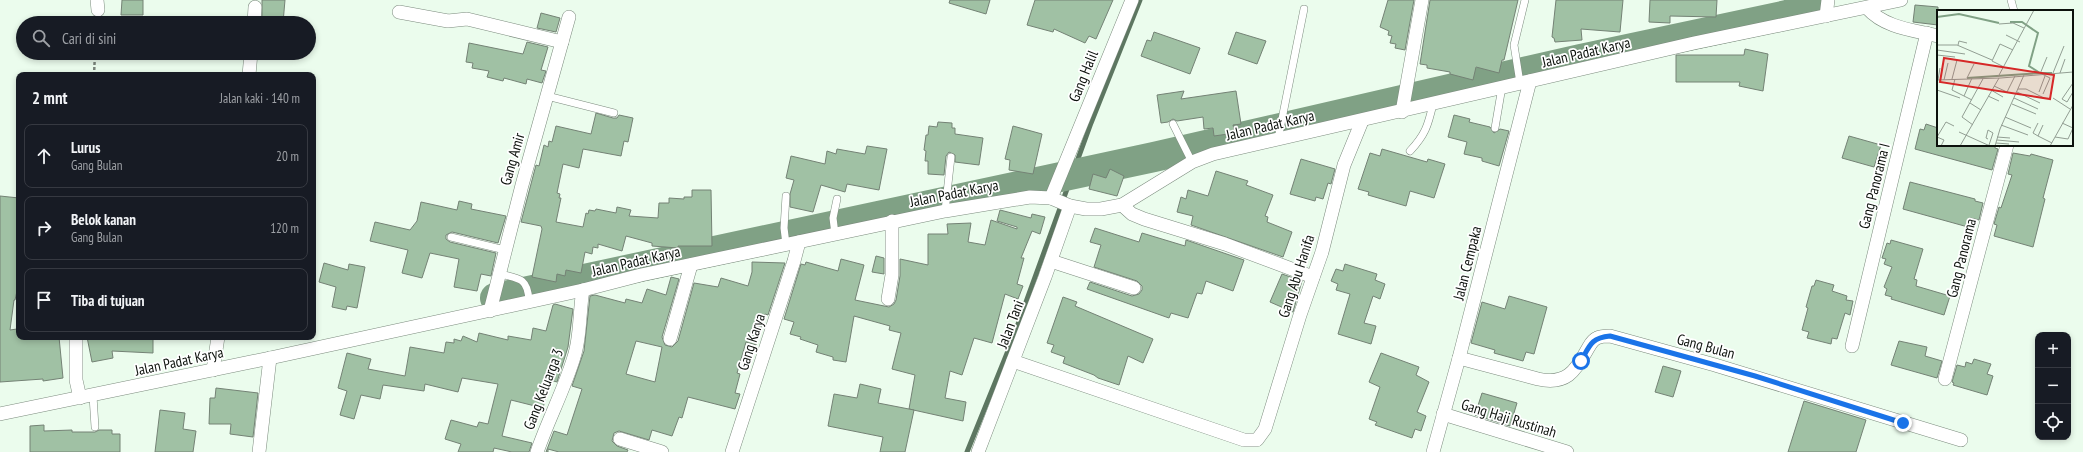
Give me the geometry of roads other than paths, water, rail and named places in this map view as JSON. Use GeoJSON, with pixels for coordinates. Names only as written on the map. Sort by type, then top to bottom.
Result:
{"type":"FeatureCollection","features":[{"type":"Feature","properties":{"kind":"street","name":"Gang Halil"},"geometry":{"type":"LineString","coordinates":[[1059,200],[1065,165],[1132,0]]}},
{"type":"Feature","properties":{"kind":"street"},"geometry":{"type":"LineString","coordinates":[[1402,112],[1422,0]]}},
{"type":"Feature","properties":{"kind":"street","name":"Jalan Padat Karya"},"geometry":{"type":"LineString","coordinates":[[0,414],[78,390],[93,396],[215,362],[270,358],[490,311],[529,299],[583,290],[834,231],[892,222],[945,207],[1017,198],[1059,200],[1086,209],[1101,209],[1122,205],[1190,158],[1213,154],[1278,136],[1402,112],[1524,80],[1694,43],[1827,8],[1867,8],[1901,0]]}},
{"type":"Feature","properties":{"kind":"street"},"geometry":{"type":"LineString","coordinates":[[254,16],[255,7]]}},
{"type":"Feature","properties":{"kind":"street"},"geometry":{"type":"LineString","coordinates":[[1867,8],[1875,17],[1884,22],[1932,35]]}},
{"type":"Feature","properties":{"kind":"street"},"geometry":{"type":"LineString","coordinates":[[399,12],[448,20],[467,19],[562,42]]}},
{"type":"Feature","properties":{"kind":"street","name":"Gang Amir"},"geometry":{"type":"LineString","coordinates":[[490,311],[505,250],[570,17]]}},
{"type":"Feature","properties":{"kind":"street","name":"Gang Panorama I"},"geometry":{"type":"LineString","coordinates":[[1852,346],[1932,35]]}},
{"type":"Feature","properties":{"kind":"street"},"geometry":{"type":"LineString","coordinates":[[249,72],[250,60]]}},
{"type":"Feature","properties":{"kind":"street","name":"Jalan Cempaka"},"geometry":{"type":"LineString","coordinates":[[1433,452],[1459,358],[1524,80]]}},
{"type":"Feature","properties":{"kind":"street","name":"Gang Abu Hanifa"},"geometry":{"type":"LineString","coordinates":[[1013,361],[1244,440],[1257,440],[1265,429],[1330,224],[1344,165],[1362,120]]}},
{"type":"Feature","properties":{"kind":"street","name":"Gang Panorama"},"geometry":{"type":"LineString","coordinates":[[1945,379],[2007,146]]}},
{"type":"Feature","properties":{"kind":"street","name":"Jalan Tani"},"geometry":{"type":"LineString","coordinates":[[978,452],[1051,261],[1059,200]]}},
{"type":"Feature","properties":{"kind":"street"},"geometry":{"type":"LineString","coordinates":[[1122,205],[1132,214],[1144,219],[1225,244],[1314,277]]}},
{"type":"Feature","properties":{"kind":"street"},"geometry":{"type":"LineString","coordinates":[[888,299],[892,275],[892,222]]}},
{"type":"Feature","properties":{"kind":"street","name":"Gang Karya"},"geometry":{"type":"LineString","coordinates":[[732,452],[790,242]]}},
{"type":"Feature","properties":{"kind":"street"},"geometry":{"type":"LineString","coordinates":[[1051,261],[1134,288]]}},
{"type":"Feature","properties":{"kind":"street"},"geometry":{"type":"LineString","coordinates":[[670,339],[691,264]]}},
{"type":"Feature","properties":{"kind":"street","name":"Gang Keluarga 3"},"geometry":{"type":"LineString","coordinates":[[537,452],[547,421],[574,356],[578,340],[583,290]]}},
{"type":"Feature","properties":{"kind":"street","name":"Gang Bulan"},"geometry":{"type":"LineString","coordinates":[[1459,358],[1538,379],[1548,381],[1561,380],[1571,375],[1592,341],[1598,337],[1610,336],[1715,365],[1961,440]]}},
{"type":"Feature","properties":{"kind":"street"},"geometry":{"type":"LineString","coordinates":[[76,340],[78,390]]}},
{"type":"Feature","properties":{"kind":"street"},"geometry":{"type":"LineString","coordinates":[[215,362],[218,340]]}},
{"type":"Feature","properties":{"kind":"street"},"geometry":{"type":"LineString","coordinates":[[259,452],[270,358]]}},
{"type":"Feature","properties":{"kind":"street","name":"Gang Haji Rustinah"},"geometry":{"type":"LineString","coordinates":[[1443,414],[1567,452]]}},
{"type":"Feature","properties":{"kind":"street"},"geometry":{"type":"LineString","coordinates":[[620,439],[662,452]]}},
{"type":"Feature","properties":{"kind":"lane"},"geometry":{"type":"LineString","coordinates":[[1524,80],[1517,66],[1514,45],[1525,0]]}},
{"type":"Feature","properties":{"kind":"lane"},"geometry":{"type":"LineString","coordinates":[[2011,0],[2014,10]]}},
{"type":"Feature","properties":{"kind":"lane"},"geometry":{"type":"LineString","coordinates":[[1278,136],[1304,9]]}},
{"type":"Feature","properties":{"kind":"lane"},"geometry":{"type":"LineString","coordinates":[[1495,128],[1502,87]]}},
{"type":"Feature","properties":{"kind":"lane"},"geometry":{"type":"LineString","coordinates":[[547,96],[614,113]]}},
{"type":"Feature","properties":{"kind":"lane"},"geometry":{"type":"LineString","coordinates":[[1410,151],[1423,137],[1428,128],[1433,104]]}},
{"type":"Feature","properties":{"kind":"lane"},"geometry":{"type":"LineString","coordinates":[[1173,124],[1190,158]]}},
{"type":"Feature","properties":{"kind":"lane"},"geometry":{"type":"LineString","coordinates":[[945,207],[951,157]]}},
{"type":"Feature","properties":{"kind":"lane"},"geometry":{"type":"LineString","coordinates":[[786,196],[784,228],[790,242]]}},
{"type":"Feature","properties":{"kind":"lane"},"geometry":{"type":"LineString","coordinates":[[834,231],[833,218],[837,199]]}},
{"type":"Feature","properties":{"kind":"lane"},"geometry":{"type":"LineString","coordinates":[[451,237],[505,250]]}},
{"type":"Feature","properties":{"kind":"lane"},"geometry":{"type":"LineString","coordinates":[[499,274],[516,278],[527,286],[529,299]]}},
{"type":"Feature","properties":{"kind":"lane"},"geometry":{"type":"LineString","coordinates":[[93,396],[95,428]]}},
{"type":"Feature","properties":{"kind":"waterway"},"geometry":{"type":"LineString","coordinates":[[967,452],[1010,346],[1091,123],[1140,0]]}},
{"type":"Feature","properties":{"kind":"waterway"},"geometry":{"type":"LineString","coordinates":[[495,298],[1154,157],[1580,59],[1787,15],[1803,9],[1811,0]]}}]}
